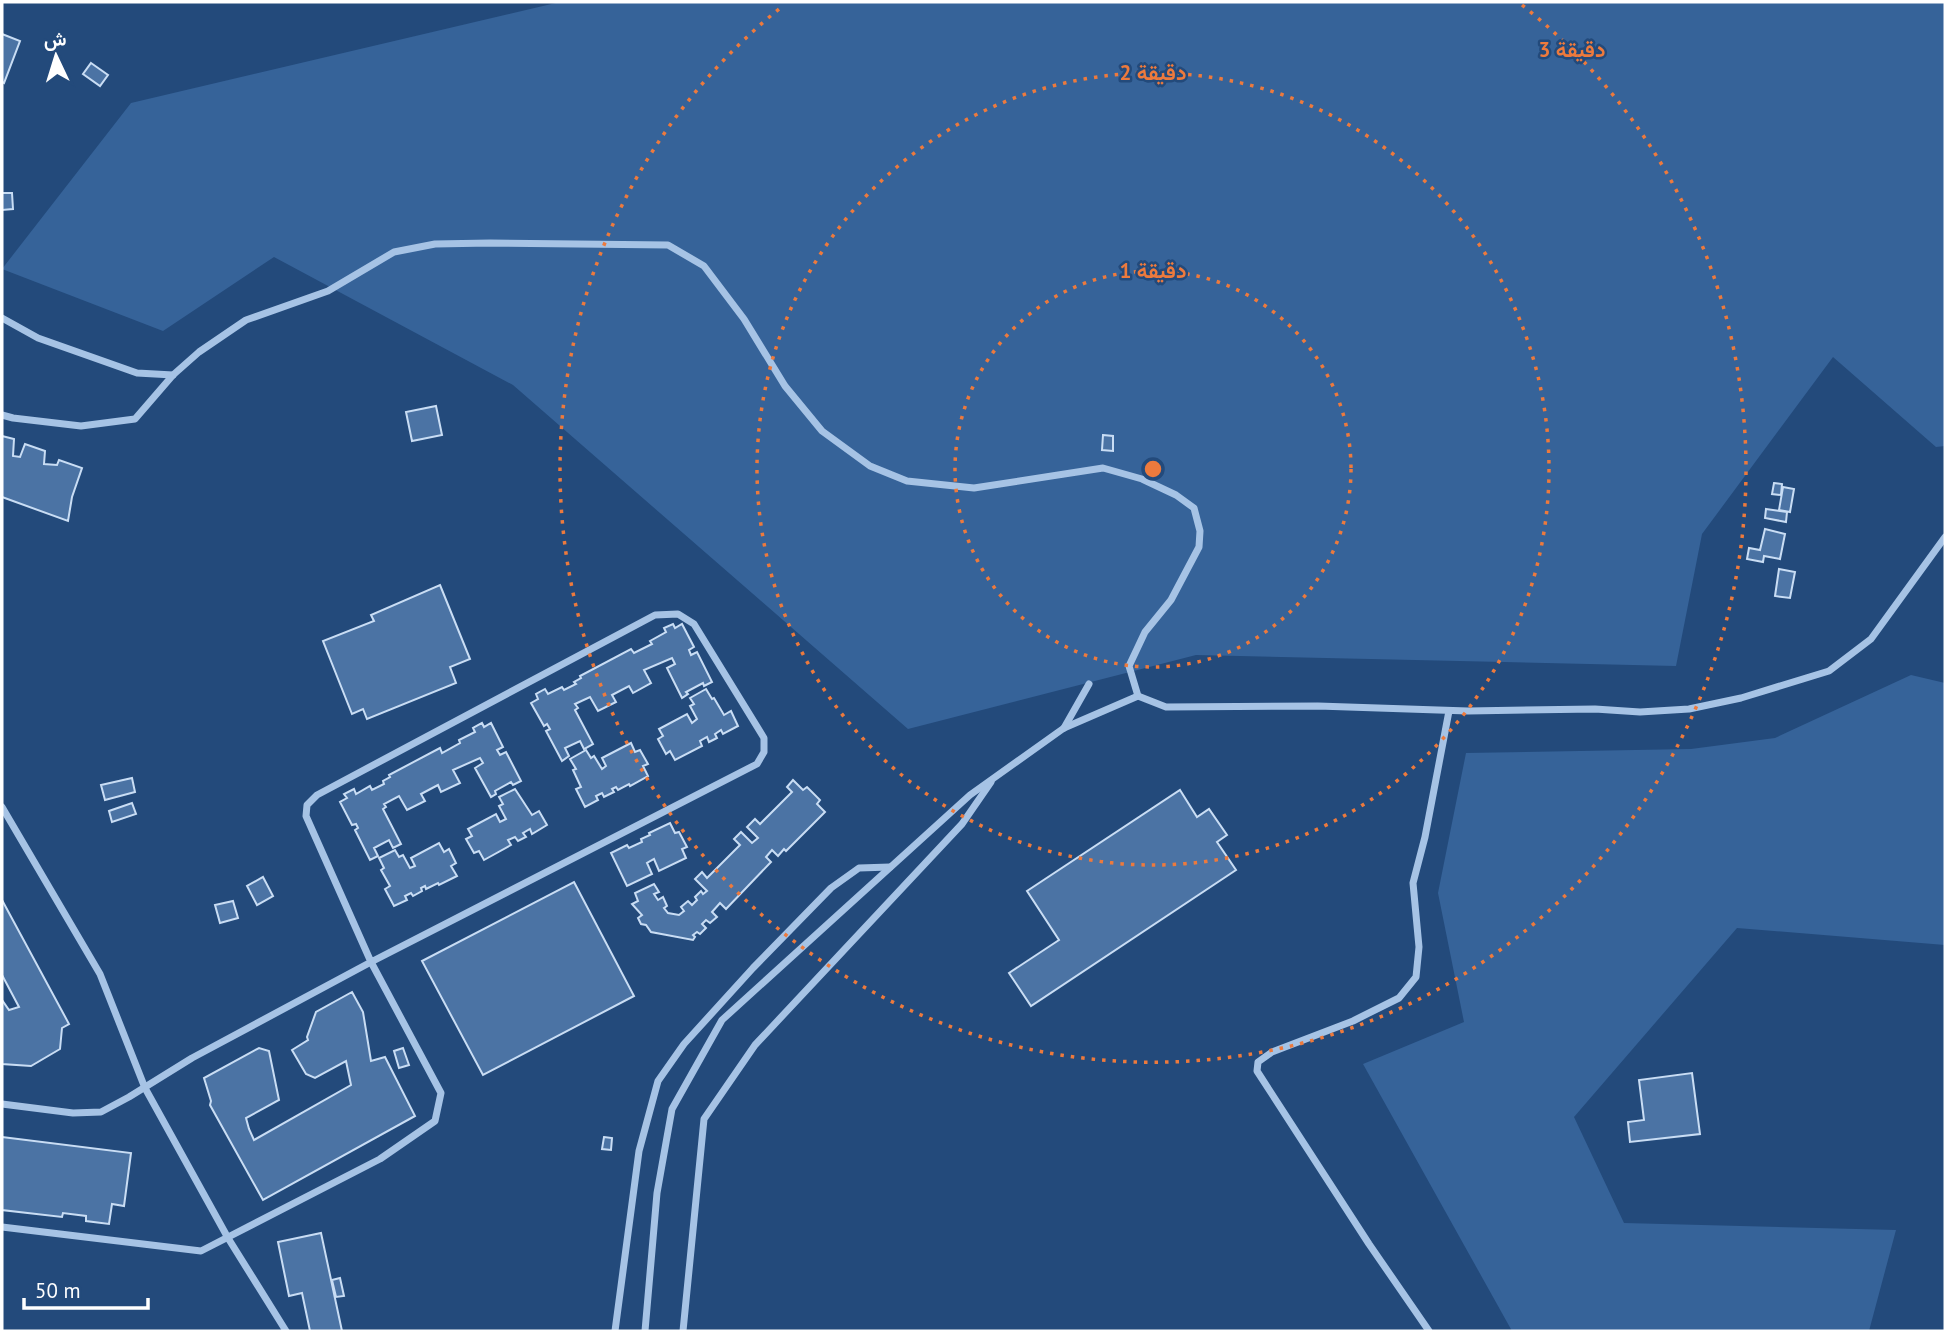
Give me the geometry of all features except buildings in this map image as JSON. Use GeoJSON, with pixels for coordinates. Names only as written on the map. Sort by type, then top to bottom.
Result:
{"type":"FeatureCollection","features":[{"type":"Feature","properties":{"kind":"street"},"geometry":{"type":"LineString","coordinates":[[2,415],[81,426],[135,419],[173,374],[198,352],[246,320],[328,291],[394,252],[435,244],[668,245],[704,266],[744,320],[785,386],[822,432],[870,466],[906,481],[974,488],[1103,468],[1142,479],[1176,495],[1195,508],[1200,531],[1199,547],[1171,600],[1145,632],[1129,666],[1138,696]]}},
{"type":"Feature","properties":{"kind":"street"},"geometry":{"type":"LineString","coordinates":[[2,318],[38,338],[137,373],[173,374]]}},
{"type":"Feature","properties":{"kind":"street"},"geometry":{"type":"LineString","coordinates":[[645,1331],[657,1193],[672,1109],[722,1020],[970,795],[1064,728],[1138,696],[1166,707],[1595,709],[1640,712],[1689,709],[1741,698],[1829,671],[1871,639],[1945,537]]}},
{"type":"Feature","properties":{"kind":"street"},"geometry":{"type":"LineString","coordinates":[[2,1104],[73,1113],[101,1112],[192,1058],[371,962],[757,764],[764,752],[764,738],[694,624],[678,614],[655,615],[317,795],[307,805],[306,816],[371,962],[441,1093],[435,1121],[380,1159],[201,1251],[2,1227]]}},
{"type":"Feature","properties":{"kind":"street"},"geometry":{"type":"LineString","coordinates":[[1064,728],[1089,684]]}},
{"type":"Feature","properties":{"kind":"street"},"geometry":{"type":"LineString","coordinates":[[1429,1331],[1257,1071],[1258,1062],[1272,1052],[1353,1021],[1399,998],[1416,977],[1419,947],[1413,883],[1425,837],[1449,710]]}},
{"type":"Feature","properties":{"kind":"street"},"geometry":{"type":"LineString","coordinates":[[683,1331],[704,1119],[755,1045],[962,824],[994,778]]}},
{"type":"Feature","properties":{"kind":"street"},"geometry":{"type":"LineString","coordinates":[[2,807],[100,974],[145,1088],[228,1238],[286,1331]]}},
{"type":"Feature","properties":{"kind":"street"},"geometry":{"type":"LineString","coordinates":[[615,1331],[639,1151],[658,1081],[684,1044],[831,888],[859,868],[891,866]]}},
{"type":"Feature","properties":{"kind":"shaded area"},"geometry":{"type":"Polygon","coordinates":[[[560,2],[1945,2],[1945,446],[1936,447],[1833,357],[1702,534],[1676,666],[1196,655],[908,729],[513,385],[274,257],[163,331],[2,269],[131,103],[560,2]]]}},
{"type":"Feature","properties":{"kind":"shaded area"},"geometry":{"type":"Polygon","coordinates":[[[1911,675],[1945,683],[1945,945],[1737,928],[1574,1117],[1624,1223],[1896,1230],[1869,1331],[1512,1331],[1363,1064],[1464,1022],[1438,893],[1466,753],[1691,749],[1775,738],[1911,675]]]}}]}
